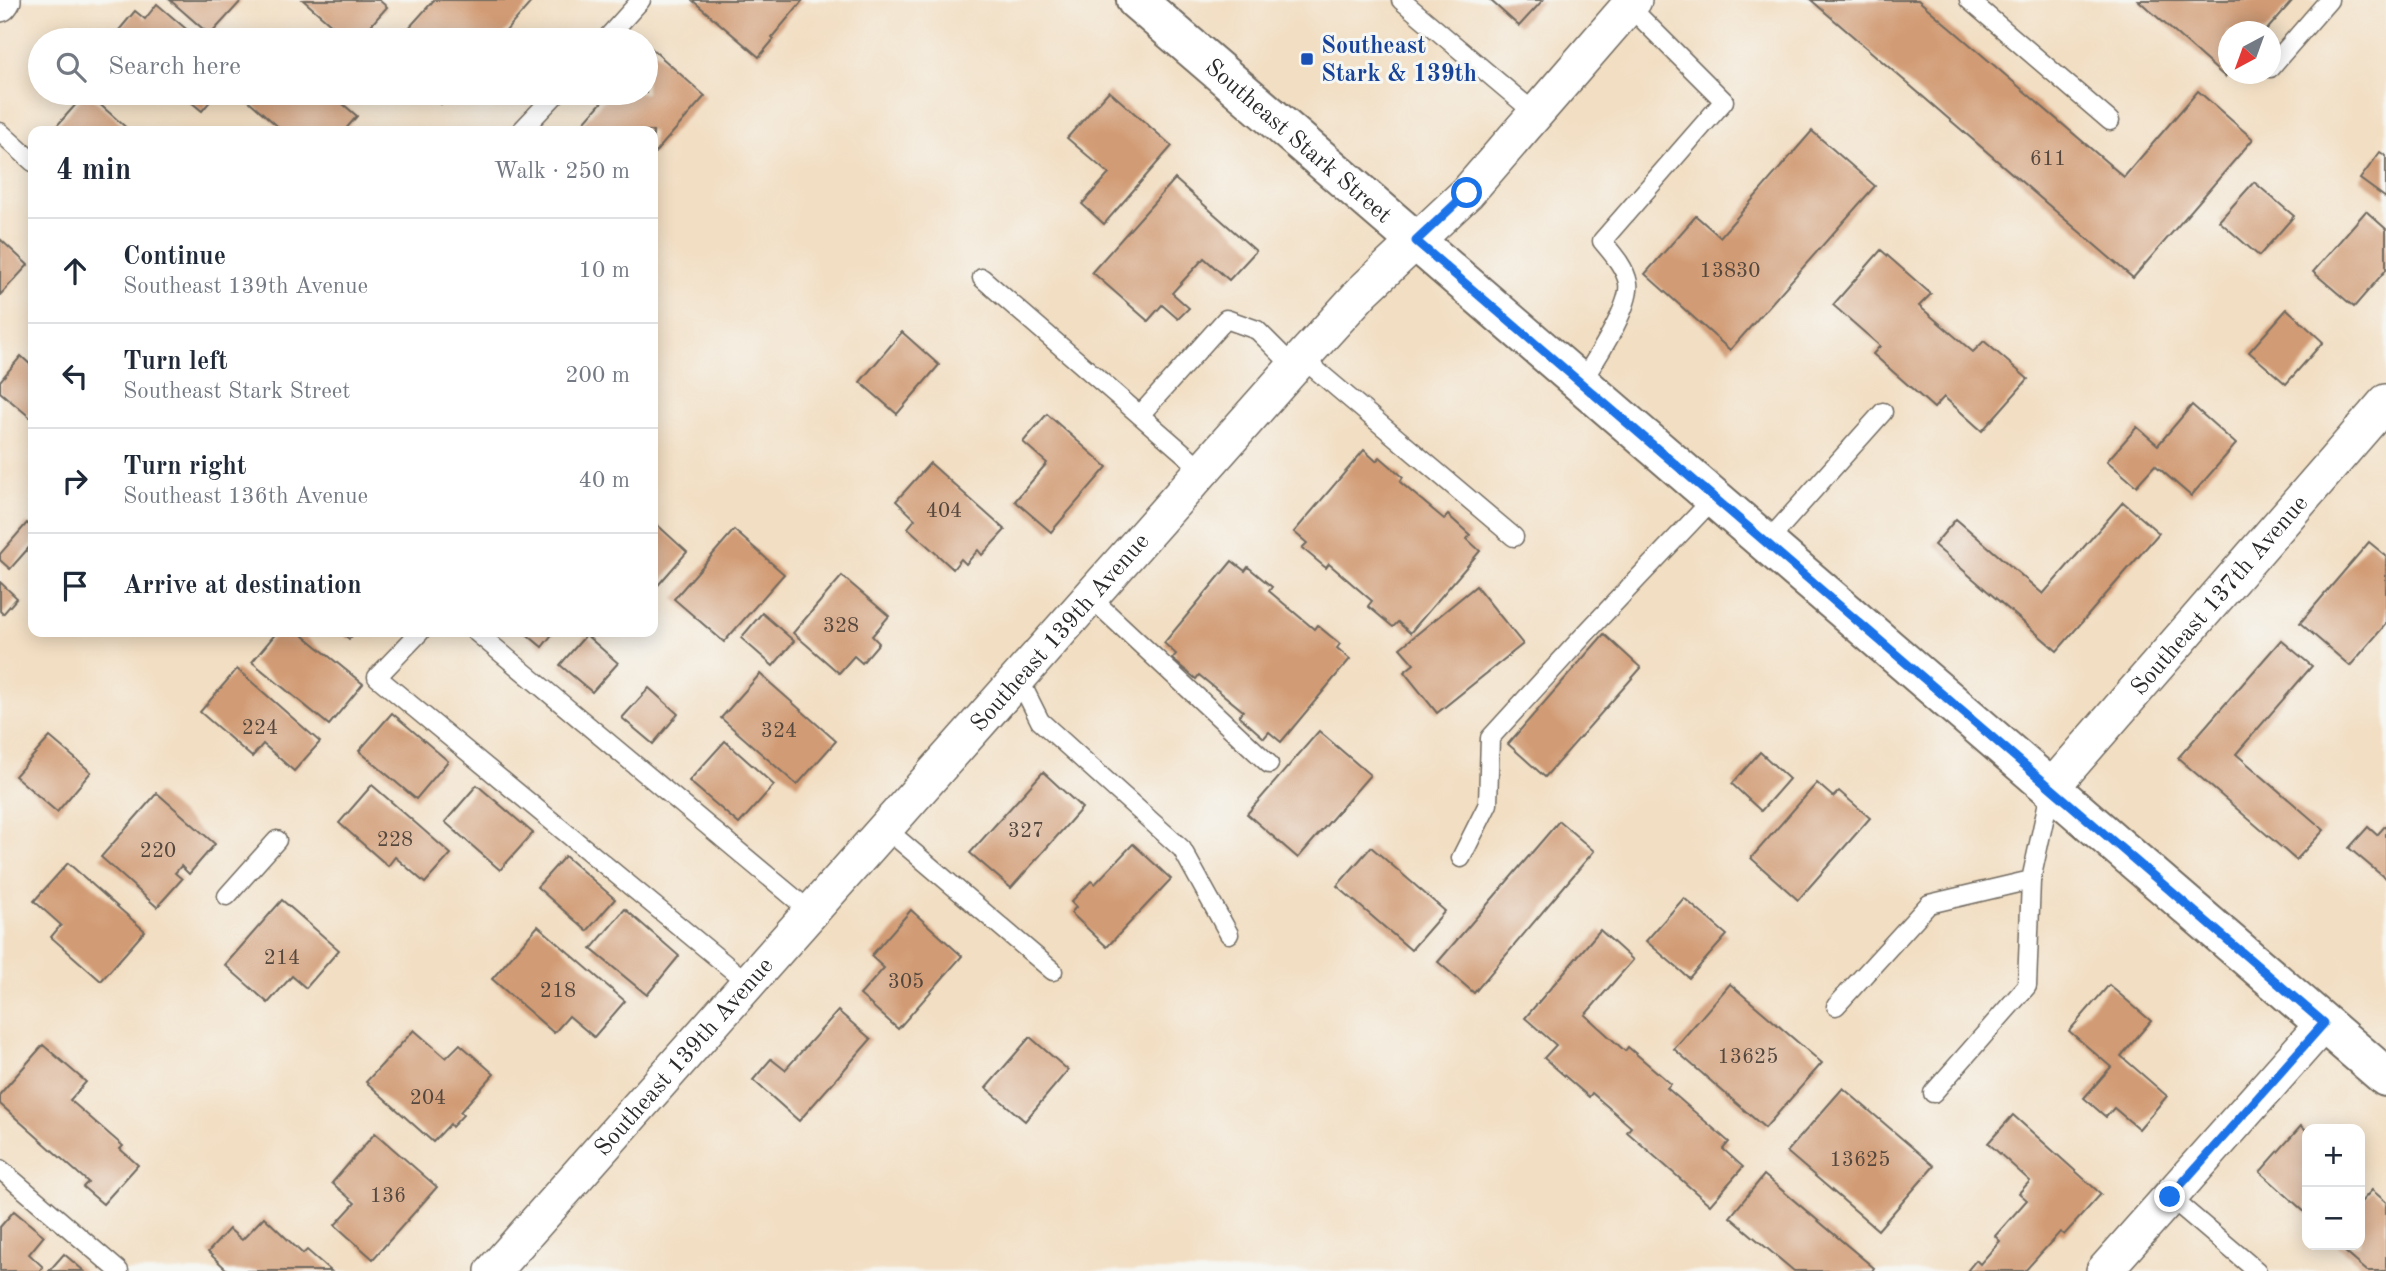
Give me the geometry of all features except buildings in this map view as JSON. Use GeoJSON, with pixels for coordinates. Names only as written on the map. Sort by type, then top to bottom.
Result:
{"type":"FeatureCollection","features":[{"type":"Feature","properties":{"kind":"main road","name":"Southeast Stark Street"},"geometry":{"type":"LineString","coordinates":[[1136,0],[2386,1077]]}},
{"type":"Feature","properties":{"kind":"street","name":"Southeast 139th Avenue"},"geometry":{"type":"LineString","coordinates":[[493,1271],[1298,363],[1363,291],[1467,193],[1631,3]]}},
{"type":"Feature","properties":{"kind":"street","name":"Southeast 137th Avenue"},"geometry":{"type":"LineString","coordinates":[[2051,788],[2386,402]]}},
{"type":"Feature","properties":{"kind":"street"},"geometry":{"type":"LineString","coordinates":[[2104,1271],[2324,1023]]}},
{"type":"Feature","properties":{"kind":"lane"},"geometry":{"type":"LineString","coordinates":[[615,28],[641,0]]}},
{"type":"Feature","properties":{"kind":"lane"},"geometry":{"type":"LineString","coordinates":[[1401,0],[1536,114]]}},
{"type":"Feature","properties":{"kind":"lane"},"geometry":{"type":"LineString","coordinates":[[1969,0],[2110,121]]}},
{"type":"Feature","properties":{"kind":"lane"},"geometry":{"type":"LineString","coordinates":[[2281,55],[2329,0]]}},
{"type":"Feature","properties":{"kind":"lane"},"geometry":{"type":"LineString","coordinates":[[1581,383],[1623,310],[1628,284],[1617,257],[1602,241],[1724,101],[1631,3]]}},
{"type":"Feature","properties":{"kind":"lane"},"geometry":{"type":"LineString","coordinates":[[527,126],[546,105]]}},
{"type":"Feature","properties":{"kind":"lane"},"geometry":{"type":"LineString","coordinates":[[0,132],[28,157]]}},
{"type":"Feature","properties":{"kind":"lane"},"geometry":{"type":"LineString","coordinates":[[982,278],[1203,470]]}},
{"type":"Feature","properties":{"kind":"lane"},"geometry":{"type":"LineString","coordinates":[[1140,415],[1226,319],[1257,331],[1514,537]]}},
{"type":"Feature","properties":{"kind":"lane"},"geometry":{"type":"LineString","coordinates":[[1766,543],[1884,412]]}},
{"type":"Feature","properties":{"kind":"lane"},"geometry":{"type":"LineString","coordinates":[[1461,858],[1488,804],[1490,738],[1714,498]]}},
{"type":"Feature","properties":{"kind":"lane"},"geometry":{"type":"LineString","coordinates":[[1090,597],[1269,764]]}},
{"type":"Feature","properties":{"kind":"lane"},"geometry":{"type":"LineString","coordinates":[[415,637],[377,677],[748,983]]}},
{"type":"Feature","properties":{"kind":"lane"},"geometry":{"type":"LineString","coordinates":[[483,637],[811,912]]}},
{"type":"Feature","properties":{"kind":"lane"},"geometry":{"type":"LineString","coordinates":[[1018,677],[1040,721],[1182,849],[1229,934]]}},
{"type":"Feature","properties":{"kind":"lane"},"geometry":{"type":"LineString","coordinates":[[1933,1093],[2027,986],[2031,880],[2051,788]]}},
{"type":"Feature","properties":{"kind":"lane"},"geometry":{"type":"LineString","coordinates":[[885,828],[1053,971]]}},
{"type":"Feature","properties":{"kind":"lane"},"geometry":{"type":"LineString","coordinates":[[227,897],[277,840]]}},
{"type":"Feature","properties":{"kind":"lane"},"geometry":{"type":"LineString","coordinates":[[1836,1006],[1929,904],[2031,880]]}},
{"type":"Feature","properties":{"kind":"lane"},"geometry":{"type":"LineString","coordinates":[[0,1169],[118,1271]]}},
{"type":"Feature","properties":{"kind":"lane"},"geometry":{"type":"LineString","coordinates":[[2170,1197],[2257,1271]]}},
{"type":"Feature","properties":{"kind":"place","name":"Southeast Stark & 139th"},"geometry":{"type":"Point","coordinates":[1307,59]}},
{"type":"Feature","properties":{"kind":"route"},"geometry":{"type":"LineString","coordinates":[[1467,193],[1416,241],[2324,1023],[2170,1197]]}}]}
